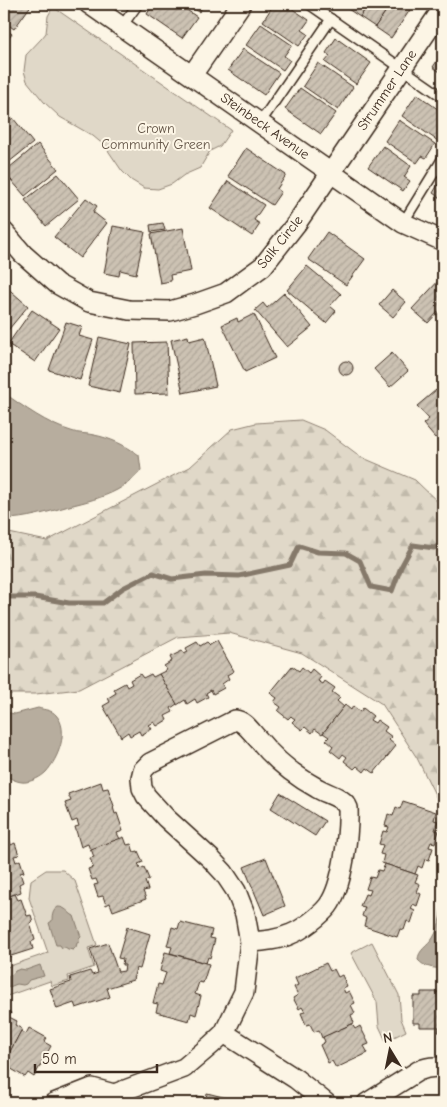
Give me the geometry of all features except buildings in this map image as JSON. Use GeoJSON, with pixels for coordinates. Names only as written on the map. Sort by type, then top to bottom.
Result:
{"type":"FeatureCollection","features":[{"type":"Feature","properties":{"kind":"street","name":"Steinbeck Avenue"},"geometry":{"type":"LineString","coordinates":[[89,4],[403,223],[443,241]]}},
{"type":"Feature","properties":{"kind":"street"},"geometry":{"type":"LineString","coordinates":[[192,75],[241,4]]}},
{"type":"Feature","properties":{"kind":"street","name":"Strummer Lane"},"geometry":{"type":"LineString","coordinates":[[331,172],[443,8]]}},
{"type":"Feature","properties":{"kind":"street","name":"Salk Circle"},"geometry":{"type":"LineString","coordinates":[[4,232],[23,254],[57,284],[89,302],[129,310],[170,311],[226,293],[263,266],[296,224],[331,172]]}},
{"type":"Feature","properties":{"kind":"street"},"geometry":{"type":"LineString","coordinates":[[54,1103],[90,1088],[95,1088],[116,1099],[137,1095],[184,1068],[224,1033],[244,992],[250,942],[245,914],[236,891],[224,872],[166,818],[146,796],[142,788],[141,778],[143,770],[150,763],[235,720],[243,722],[265,748],[291,771],[317,789],[343,801],[348,808],[345,850],[339,882],[328,906],[312,921],[293,934],[275,940],[250,942]]}},
{"type":"Feature","properties":{"kind":"street"},"geometry":{"type":"LineString","coordinates":[[224,1033],[296,1079],[326,1103]]}},
{"type":"Feature","properties":{"kind":"street"},"geometry":{"type":"LineString","coordinates":[[367,1103],[426,1067],[443,1068]]}},
{"type":"Feature","properties":{"kind":"lane"},"geometry":{"type":"LineString","coordinates":[[122,26],[138,4]]}},
{"type":"Feature","properties":{"kind":"lane"},"geometry":{"type":"LineString","coordinates":[[309,4],[443,97]]}},
{"type":"Feature","properties":{"kind":"lane"},"geometry":{"type":"LineString","coordinates":[[260,123],[331,19]]}},
{"type":"Feature","properties":{"kind":"lane"},"geometry":{"type":"LineString","coordinates":[[403,223],[443,158]]}},
{"type":"Feature","properties":{"kind":"green space","name":"Crown Community Green"},"geometry":{"type":"Polygon","coordinates":[[[53,7],[231,130],[220,146],[210,151],[200,168],[184,175],[172,184],[158,189],[144,188],[131,180],[122,171],[105,146],[93,136],[60,117],[44,102],[27,81],[24,71],[26,55],[46,33],[48,16],[53,7]]]}},
{"type":"Feature","properties":{"kind":"green space"},"geometry":{"type":"Polygon","coordinates":[[[301,420],[325,430],[361,457],[415,480],[443,507],[443,811],[417,758],[382,704],[302,653],[229,633],[178,637],[79,689],[36,694],[4,694],[4,532],[47,541],[190,467],[232,429],[256,423],[301,420]]]}},
{"type":"Feature","properties":{"kind":"green space"},"geometry":{"type":"Polygon","coordinates":[[[46,870],[63,870],[75,881],[97,945],[88,948],[94,967],[68,976],[69,981],[52,986],[50,981],[4,997],[4,968],[48,953],[29,898],[31,880],[46,870]]]}},
{"type":"Feature","properties":{"kind":"green space"},"geometry":{"type":"Polygon","coordinates":[[[372,942],[399,995],[401,1019],[406,1031],[386,1041],[379,1026],[377,1002],[351,953],[372,942]]]}},
{"type":"Feature","properties":{"kind":"shaded area"},"geometry":{"type":"Polygon","coordinates":[[[4,393],[36,415],[62,428],[106,438],[128,448],[139,455],[141,470],[124,486],[99,498],[37,515],[4,519],[4,393]]]}},
{"type":"Feature","properties":{"kind":"shaded area"},"geometry":{"type":"Polygon","coordinates":[[[38,708],[52,712],[60,721],[62,728],[61,744],[55,760],[44,774],[37,779],[23,782],[17,781],[4,775],[4,712],[15,714],[38,708]]]}},
{"type":"Feature","properties":{"kind":"shaded area"},"geometry":{"type":"Polygon","coordinates":[[[443,895],[443,968],[429,967],[420,962],[418,957],[433,938],[438,928],[443,895]]]}},
{"type":"Feature","properties":{"kind":"shaded area"},"geometry":{"type":"Polygon","coordinates":[[[58,907],[65,909],[74,916],[81,937],[73,950],[56,945],[49,923],[52,921],[53,913],[58,907]]]}},
{"type":"Feature","properties":{"kind":"shaded area"},"geometry":{"type":"Polygon","coordinates":[[[40,965],[44,976],[29,980],[23,985],[17,984],[4,989],[4,977],[20,969],[26,970],[40,965]]]}},
{"type":"Feature","properties":{"kind":"waterway"},"geometry":{"type":"LineString","coordinates":[[4,597],[35,597],[69,603],[103,603],[123,588],[153,573],[172,579],[206,575],[239,576],[290,565],[299,546],[318,552],[346,553],[360,561],[371,587],[392,591],[401,567],[413,545],[434,548],[443,544]]}}]}
